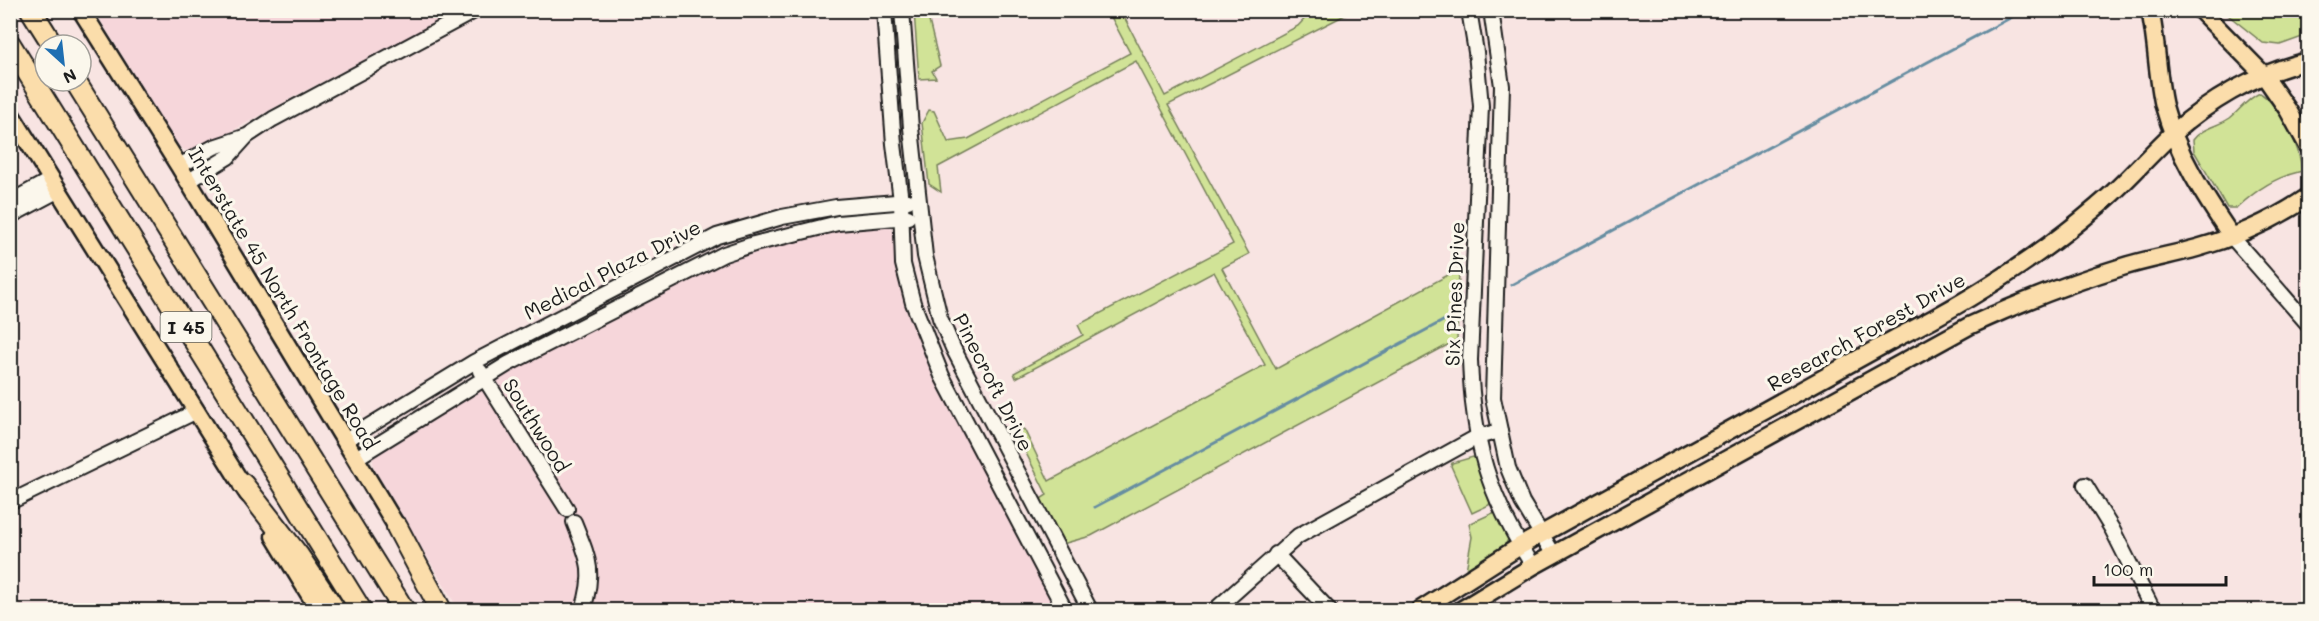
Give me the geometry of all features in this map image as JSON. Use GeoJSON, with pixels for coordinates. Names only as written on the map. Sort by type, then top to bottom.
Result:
{"type":"FeatureCollection","features":[{"type":"Feature","properties":{"kind":"highway"},"geometry":{"type":"LineString","coordinates":[[31,10],[45,33]]}},
{"type":"Feature","properties":{"kind":"highway","name":"I 45"},"geometry":{"type":"LineString","coordinates":[[10,44],[361,610]]}},
{"type":"Feature","properties":{"kind":"highway","name":"I 45"},"geometry":{"type":"LineString","coordinates":[[82,93],[404,610]]}},
{"type":"Feature","properties":{"kind":"highway"},"geometry":{"type":"LineString","coordinates":[[243,484],[298,555],[335,610]]}},
{"type":"Feature","properties":{"kind":"highway"},"geometry":{"type":"LineString","coordinates":[[397,527],[441,610]]}},
{"type":"Feature","properties":{"kind":"main road","name":"Interstate 45 North Frontage Road"},"geometry":{"type":"LineString","coordinates":[[81,10],[189,181],[447,610]]}},
{"type":"Feature","properties":{"kind":"main road"},"geometry":{"type":"LineString","coordinates":[[2150,10],[2156,38],[2164,104],[2173,134],[2207,201],[2232,237]]}},
{"type":"Feature","properties":{"kind":"main road"},"geometry":{"type":"LineString","coordinates":[[2200,10],[2263,74],[2288,110],[2308,146]]}},
{"type":"Feature","properties":{"kind":"main road","name":"Research Forest Drive"},"geometry":{"type":"LineString","coordinates":[[1420,610],[1520,546],[1896,338],[1935,319],[2004,278],[2052,244],[2100,205],[2197,113],[2222,96],[2263,74],[2308,61]]}},
{"type":"Feature","properties":{"kind":"main road"},"geometry":{"type":"LineString","coordinates":[[10,113],[320,610]]}},
{"type":"Feature","properties":{"kind":"main road"},"geometry":{"type":"LineString","coordinates":[[1461,610],[1533,566],[1932,346],[2021,302],[2123,266],[2198,248],[2232,237],[2263,224],[2308,196]]}},
{"type":"Feature","properties":{"kind":"main road"},"geometry":{"type":"LineString","coordinates":[[1932,346],[1935,319]]}},
{"type":"Feature","properties":{"kind":"main road"},"geometry":{"type":"LineString","coordinates":[[1729,458],[1730,444],[1738,426]]}},
{"type":"Feature","properties":{"kind":"street"},"geometry":{"type":"LineString","coordinates":[[189,181],[228,157],[247,136],[273,119],[476,10]]}},
{"type":"Feature","properties":{"kind":"street","name":"Pinecroft Drive"},"geometry":{"type":"LineString","coordinates":[[884,10],[894,144],[901,201],[903,264],[907,281],[928,345],[942,376],[1065,610]]}},
{"type":"Feature","properties":{"kind":"street","name":"Pinecroft Drive"},"geometry":{"type":"LineString","coordinates":[[902,10],[911,128],[925,256],[940,318],[953,348],[1090,610]]}},
{"type":"Feature","properties":{"kind":"street","name":"Six Pines Drive"},"geometry":{"type":"LineString","coordinates":[[1469,10],[1481,106],[1470,360],[1471,396],[1486,475],[1520,546],[1533,566]]}},
{"type":"Feature","properties":{"kind":"street","name":"Six Pines Drive"},"geometry":{"type":"LineString","coordinates":[[1491,10],[1500,60],[1501,105],[1493,398],[1508,468],[1522,502],[1554,555]]}},
{"type":"Feature","properties":{"kind":"street"},"geometry":{"type":"LineString","coordinates":[[1481,106],[1501,105]]}},
{"type":"Feature","properties":{"kind":"street"},"geometry":{"type":"LineString","coordinates":[[179,166],[214,147],[247,136]]}},
{"type":"Feature","properties":{"kind":"street"},"geometry":{"type":"LineString","coordinates":[[10,202],[56,185]]}},
{"type":"Feature","properties":{"kind":"street"},"geometry":{"type":"LineString","coordinates":[[10,216],[56,185]]}},
{"type":"Feature","properties":{"kind":"street","name":"Medical Plaza Drive"},"geometry":{"type":"LineString","coordinates":[[346,440],[474,362],[717,236],[782,217],[836,207],[920,200]]}},
{"type":"Feature","properties":{"kind":"street","name":"Medical Plaza Drive"},"geometry":{"type":"LineString","coordinates":[[356,458],[484,378],[724,254],[765,241],[838,224],[922,216]]}},
{"type":"Feature","properties":{"kind":"street"},"geometry":{"type":"LineString","coordinates":[[2232,237],[2308,324]]}},
{"type":"Feature","properties":{"kind":"street"},"geometry":{"type":"LineString","coordinates":[[1475,248],[1496,250]]}},
{"type":"Feature","properties":{"kind":"street"},"geometry":{"type":"LineString","coordinates":[[2298,313],[2308,302]]}},
{"type":"Feature","properties":{"kind":"street","name":"Southwood"},"geometry":{"type":"LineString","coordinates":[[474,362],[571,516],[590,561],[590,586],[583,610]]}},
{"type":"Feature","properties":{"kind":"street"},"geometry":{"type":"LineString","coordinates":[[10,502],[197,411]]}},
{"type":"Feature","properties":{"kind":"street"},"geometry":{"type":"LineString","coordinates":[[1215,610],[1298,536],[1477,437],[1500,430]]}},
{"type":"Feature","properties":{"kind":"street"},"geometry":{"type":"LineString","coordinates":[[2085,485],[2112,529],[2152,610]]}},
{"type":"Feature","properties":{"kind":"street"},"geometry":{"type":"LineString","coordinates":[[1276,554],[1329,610]]}},
{"type":"Feature","properties":{"kind":"shaded area"},"geometry":{"type":"Polygon","coordinates":[[[95,11],[457,11],[196,151],[185,150],[178,146],[95,11]]]}},
{"type":"Feature","properties":{"kind":"shaded area"},"geometry":{"type":"Polygon","coordinates":[[[885,226],[891,229],[896,237],[908,307],[933,371],[1057,610],[459,610],[374,468],[373,459],[377,451],[505,371],[718,261],[832,229],[885,226]]]}},
{"type":"Feature","properties":{"kind":"green space"},"geometry":{"type":"Polygon","coordinates":[[[914,11],[950,11],[929,21],[940,66],[932,71],[936,78],[919,79],[914,11]]]}},
{"type":"Feature","properties":{"kind":"green space"},"geometry":{"type":"Polygon","coordinates":[[[1108,11],[1121,11],[1165,96],[1298,26],[1312,11],[1353,11],[1168,105],[1249,254],[1222,268],[1276,369],[1459,269],[1457,340],[1091,536],[1062,544],[1039,500],[1047,495],[1016,433],[1024,429],[1049,481],[1265,365],[1214,272],[1016,378],[1014,373],[1083,335],[1078,325],[1233,244],[1136,61],[938,167],[941,192],[929,184],[922,123],[929,110],[934,111],[948,142],[968,139],[1130,53],[1108,11]]]}},
{"type":"Feature","properties":{"kind":"green space"},"geometry":{"type":"Polygon","coordinates":[[[2223,11],[2308,11],[2308,35],[2280,45],[2263,43],[2223,11]]]}},
{"type":"Feature","properties":{"kind":"green space"},"geometry":{"type":"Polygon","coordinates":[[[2260,93],[2275,107],[2288,128],[2298,151],[2302,171],[2267,185],[2237,208],[2227,208],[2194,151],[2193,140],[2201,132],[2230,118],[2260,93]]]}},
{"type":"Feature","properties":{"kind":"green space"},"geometry":{"type":"Polygon","coordinates":[[[1473,457],[1478,461],[1492,497],[1489,505],[1472,513],[1451,466],[1452,463],[1473,457]]]}},
{"type":"Feature","properties":{"kind":"green space"},"geometry":{"type":"Polygon","coordinates":[[[1495,512],[1499,514],[1507,530],[1508,539],[1505,545],[1494,555],[1466,570],[1472,537],[1469,524],[1495,512]]]}},
{"type":"Feature","properties":{"kind":"waterway"},"geometry":{"type":"LineString","coordinates":[[1511,285],[2025,10]]}},
{"type":"Feature","properties":{"kind":"waterway"},"geometry":{"type":"LineString","coordinates":[[1095,507],[1456,314]]}}]}
